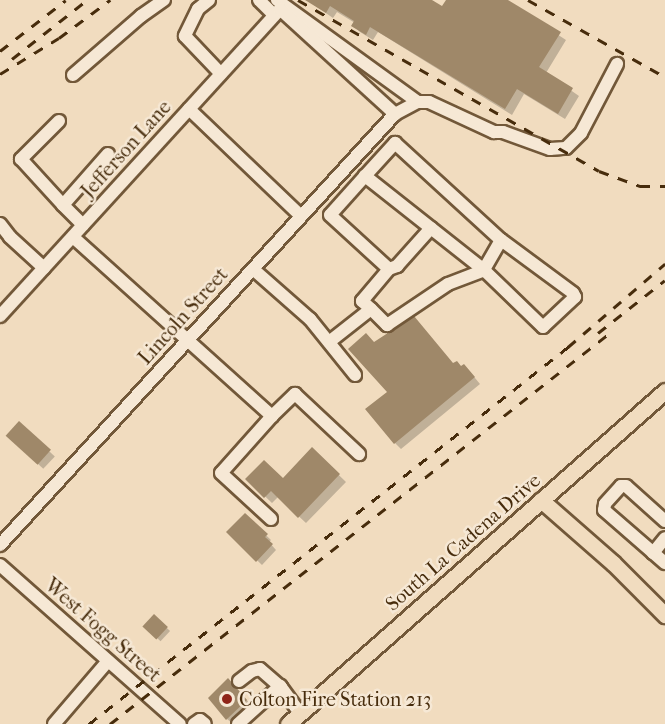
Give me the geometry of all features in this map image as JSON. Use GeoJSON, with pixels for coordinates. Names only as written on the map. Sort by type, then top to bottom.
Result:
{"type":"FeatureCollection","features":[{"type":"Feature","properties":{"kind":"main road","name":"South La Cadena Drive"},"geometry":{"type":"LineString","coordinates":[[288,724],[665,391]]}},
{"type":"Feature","properties":{"kind":"main road"},"geometry":{"type":"LineString","coordinates":[[541,500],[613,563],[665,615]]}},
{"type":"Feature","properties":{"kind":"street"},"geometry":{"type":"LineString","coordinates":[[73,75],[141,16],[164,0]]}},
{"type":"Feature","properties":{"kind":"street"},"geometry":{"type":"LineString","coordinates":[[209,0],[198,9],[185,36],[221,74]]}},
{"type":"Feature","properties":{"kind":"street"},"geometry":{"type":"LineString","coordinates":[[259,0],[277,8],[418,102]]}},
{"type":"Feature","properties":{"kind":"street"},"geometry":{"type":"LineString","coordinates":[[277,8],[394,114],[418,102],[429,102],[494,132],[504,132],[550,149],[566,148],[581,133],[616,64]]}},
{"type":"Feature","properties":{"kind":"street","name":"Jefferson Lane"},"geometry":{"type":"LineString","coordinates":[[0,316],[221,74],[277,8]]}},
{"type":"Feature","properties":{"kind":"street"},"geometry":{"type":"LineString","coordinates":[[189,109],[301,216]]}},
{"type":"Feature","properties":{"kind":"street","name":"Lincoln Street"},"geometry":{"type":"LineString","coordinates":[[0,545],[394,114]]}},
{"type":"Feature","properties":{"kind":"street"},"geometry":{"type":"LineString","coordinates":[[59,121],[21,159],[83,225]]}},
{"type":"Feature","properties":{"kind":"street"},"geometry":{"type":"LineString","coordinates":[[365,176],[484,270],[543,327],[575,297],[573,293],[501,240],[395,143],[365,176],[330,215],[389,269]]}},
{"type":"Feature","properties":{"kind":"street"},"geometry":{"type":"LineString","coordinates":[[63,205],[108,154]]}},
{"type":"Feature","properties":{"kind":"street"},"geometry":{"type":"LineString","coordinates":[[0,224],[10,237],[44,268]]}},
{"type":"Feature","properties":{"kind":"street"},"geometry":{"type":"LineString","coordinates":[[431,228],[398,266],[389,269],[362,301],[387,325],[448,284],[484,270],[501,240]]}},
{"type":"Feature","properties":{"kind":"street"},"geometry":{"type":"LineString","coordinates":[[73,237],[272,416]]}},
{"type":"Feature","properties":{"kind":"street"},"geometry":{"type":"LineString","coordinates":[[253,269],[310,319],[355,375]]}},
{"type":"Feature","properties":{"kind":"street"},"geometry":{"type":"LineString","coordinates":[[329,342],[371,309]]}},
{"type":"Feature","properties":{"kind":"street"},"geometry":{"type":"LineString","coordinates":[[271,519],[220,472],[295,394],[359,454]]}},
{"type":"Feature","properties":{"kind":"street"},"geometry":{"type":"LineString","coordinates":[[665,520],[626,486],[621,486],[605,504],[604,510],[665,563]]}},
{"type":"Feature","properties":{"kind":"street"},"geometry":{"type":"LineString","coordinates":[[653,553],[665,538]]}},
{"type":"Feature","properties":{"kind":"street","name":"West Fogg Street"},"geometry":{"type":"LineString","coordinates":[[0,566],[180,724]]}},
{"type":"Feature","properties":{"kind":"street"},"geometry":{"type":"LineString","coordinates":[[54,724],[108,661]]}},
{"type":"Feature","properties":{"kind":"street"},"geometry":{"type":"LineString","coordinates":[[239,681],[252,671],[260,669],[280,686],[300,713]]}},
{"type":"Feature","properties":{"kind":"street"},"geometry":{"type":"LineString","coordinates":[[238,724],[280,686]]}},
{"type":"Feature","properties":{"kind":"street"},"geometry":{"type":"LineString","coordinates":[[194,724],[200,720],[205,724]]}},
{"type":"Feature","properties":{"kind":"building"},"geometry":{"type":"Polygon","coordinates":[[[305,0],[432,0],[442,6],[446,0],[508,0],[561,32],[539,67],[573,88],[558,114],[517,89],[505,109],[370,27],[366,35],[351,26],[354,21],[330,6],[326,13],[305,0]]]}},
{"type":"Feature","properties":{"kind":"building"},"geometry":{"type":"Polygon","coordinates":[[[414,316],[453,363],[457,361],[461,366],[464,364],[475,377],[394,444],[365,409],[387,392],[348,349],[366,333],[374,342],[414,316]]]}},
{"type":"Feature","properties":{"kind":"building"},"geometry":{"type":"Polygon","coordinates":[[[19,421],[51,450],[38,465],[6,436],[19,421]]]}},
{"type":"Feature","properties":{"kind":"building"},"geometry":{"type":"Polygon","coordinates":[[[312,447],[340,474],[298,518],[271,491],[264,498],[245,479],[264,460],[283,478],[312,447]]]}},
{"type":"Feature","properties":{"kind":"building"},"geometry":{"type":"Polygon","coordinates":[[[245,513],[268,534],[265,537],[273,544],[256,562],[226,532],[245,513]]]}},
{"type":"Feature","properties":{"kind":"building"},"geometry":{"type":"Polygon","coordinates":[[[154,614],[168,627],[156,639],[142,626],[154,614]]]}},
{"type":"Feature","properties":{"kind":"building","name":"Colton Fire Station 213"},"geometry":{"type":"Polygon","coordinates":[[[228,678],[247,700],[226,720],[208,698],[228,678]]]}},
{"type":"Feature","properties":{"kind":"railway"},"geometry":{"type":"LineString","coordinates":[[0,51],[66,0]]}},
{"type":"Feature","properties":{"kind":"railway"},"geometry":{"type":"LineString","coordinates":[[12,59],[87,0]]}},
{"type":"Feature","properties":{"kind":"railway"},"geometry":{"type":"LineString","coordinates":[[0,74],[59,38],[110,0]]}},
{"type":"Feature","properties":{"kind":"railway"},"geometry":{"type":"LineString","coordinates":[[298,0],[599,171],[640,186],[665,186]]}},
{"type":"Feature","properties":{"kind":"railway"},"geometry":{"type":"LineString","coordinates":[[528,0],[665,77]]}},
{"type":"Feature","properties":{"kind":"railway"},"geometry":{"type":"LineString","coordinates":[[89,724],[568,347],[665,264]]}},
{"type":"Feature","properties":{"kind":"railway"},"geometry":{"type":"LineString","coordinates":[[598,333],[665,280]]}},
{"type":"Feature","properties":{"kind":"railway"},"geometry":{"type":"LineString","coordinates":[[110,724],[611,332]]}},
{"type":"Feature","properties":{"kind":"place","name":"Colton Fire Station 213"},"geometry":{"type":"Point","coordinates":[227,699]}}]}
